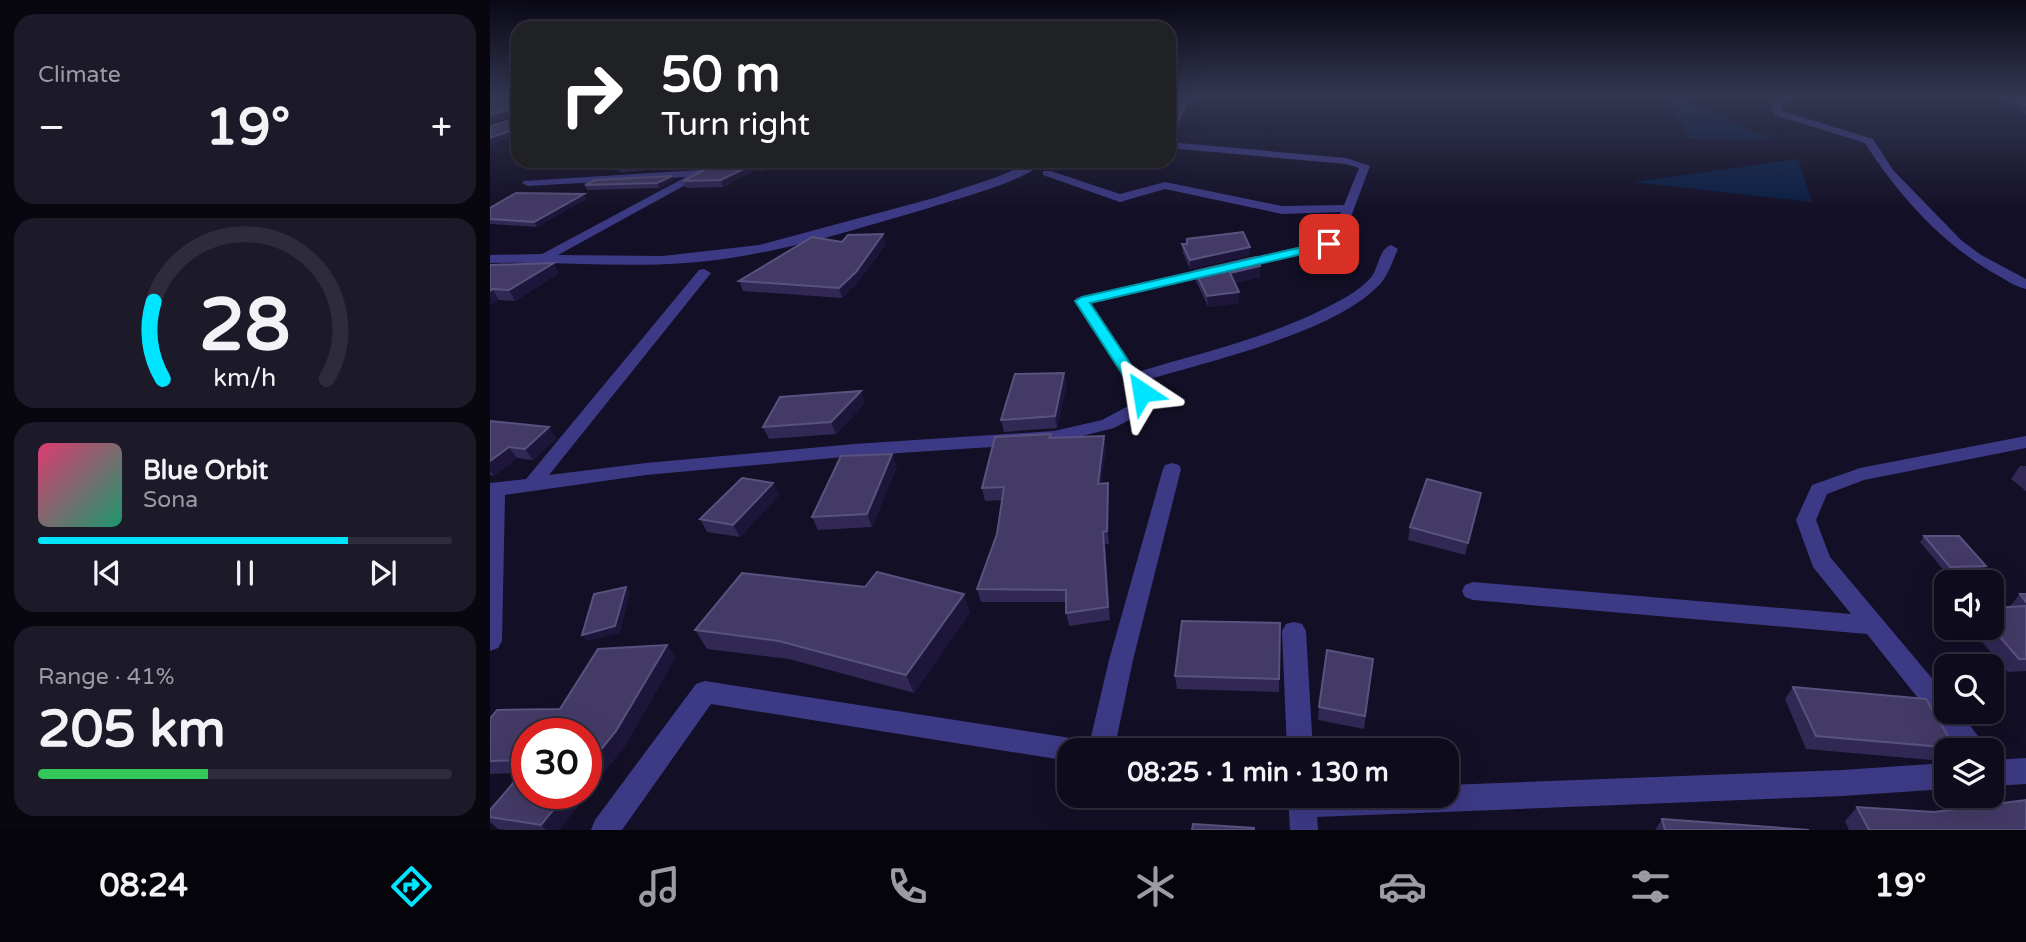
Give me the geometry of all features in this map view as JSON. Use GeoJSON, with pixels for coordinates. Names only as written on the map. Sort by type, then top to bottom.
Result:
{"type":"FeatureCollection","features":[{"type":"Feature","properties":{"kind":"street"},"geometry":{"type":"LineString","coordinates":[[1849,135],[1869,141],[1889,172],[1956,243],[1976,258],[2026,285]]}},
{"type":"Feature","properties":{"kind":"street"},"geometry":{"type":"LineString","coordinates":[[490,641],[493,489],[646,469],[1054,437],[1108,424],[1138,408],[1142,392],[1082,301],[1329,244],[1348,208],[1364,166],[1176,146]]}},
{"type":"Feature","properties":{"kind":"street"},"geometry":{"type":"LineString","coordinates":[[545,256],[711,168]]}},
{"type":"Feature","properties":{"kind":"street"},"geometry":{"type":"LineString","coordinates":[[490,259],[545,256],[677,260],[761,247],[813,236],[949,198],[1041,168]]}},
{"type":"Feature","properties":{"kind":"street"},"geometry":{"type":"LineString","coordinates":[[1046,168],[1120,198],[1165,185],[1282,210],[1348,208]]}},
{"type":"Feature","properties":{"kind":"street"},"geometry":{"type":"LineString","coordinates":[[528,183],[702,173]]}},
{"type":"Feature","properties":{"kind":"street"},"geometry":{"type":"LineString","coordinates":[[1133,379],[1293,329],[1354,299],[1377,280],[1391,250]]}},
{"type":"Feature","properties":{"kind":"street"},"geometry":{"type":"LineString","coordinates":[[532,484],[704,273]]}},
{"type":"Feature","properties":{"kind":"street"},"geometry":{"type":"LineString","coordinates":[[1965,738],[1821,561],[1806,520],[1819,490],[1860,474],[2026,442]]}},
{"type":"Feature","properties":{"kind":"street"},"geometry":{"type":"LineString","coordinates":[[1104,738],[1121,660],[1172,469]]}},
{"type":"Feature","properties":{"kind":"street"},"geometry":{"type":"LineString","coordinates":[[1473,591],[1873,625]]}},
{"type":"Feature","properties":{"kind":"street"},"geometry":{"type":"LineString","coordinates":[[1294,631],[1299,738]]}},
{"type":"Feature","properties":{"kind":"street"},"geometry":{"type":"LineString","coordinates":[[606,830],[705,692],[1057,747]]}},
{"type":"Feature","properties":{"kind":"street"},"geometry":{"type":"LineString","coordinates":[[2004,772],[2026,771]]}},
{"type":"Feature","properties":{"kind":"street"},"geometry":{"type":"LineString","coordinates":[[1303,810],[1934,777]]}},
{"type":"Feature","properties":{"kind":"water"},"geometry":{"type":"Polygon","coordinates":[[[1686,135],[1761,135],[1773,140],[1687,138],[1686,135]]]}},
{"type":"Feature","properties":{"kind":"water"},"geometry":{"type":"Polygon","coordinates":[[[1798,159],[1812,202],[1633,182],[1798,159]]]}},
{"type":"Feature","properties":{"kind":"building"},"geometry":{"type":"Polygon","coordinates":[[[707,168],[745,168],[721,180],[683,181],[707,168]]]}},
{"type":"Feature","properties":{"kind":"building"},"geometry":{"type":"Polygon","coordinates":[[[672,176],[657,183],[585,185],[595,180],[672,176]]]}},
{"type":"Feature","properties":{"kind":"building"},"geometry":{"type":"Polygon","coordinates":[[[516,193],[584,194],[534,222],[490,219],[490,208],[516,193]]]}},
{"type":"Feature","properties":{"kind":"building"},"geometry":{"type":"Polygon","coordinates":[[[1243,232],[1250,247],[1190,260],[1182,244],[1187,244],[1187,239],[1243,232]]]}},
{"type":"Feature","properties":{"kind":"building"},"geometry":{"type":"Polygon","coordinates":[[[883,234],[856,272],[839,288],[739,281],[812,237],[842,242],[848,235],[883,234]]]}},
{"type":"Feature","properties":{"kind":"building"},"geometry":{"type":"Polygon","coordinates":[[[1256,257],[1260,266],[1230,273],[1239,292],[1207,296],[1195,271],[1256,257]]]}},
{"type":"Feature","properties":{"kind":"building"},"geometry":{"type":"Polygon","coordinates":[[[554,263],[509,290],[490,291],[490,265],[554,263]]]}},
{"type":"Feature","properties":{"kind":"building"},"geometry":{"type":"Polygon","coordinates":[[[1064,373],[1055,416],[1001,420],[1015,374],[1064,373]]]}},
{"type":"Feature","properties":{"kind":"building"},"geometry":{"type":"Polygon","coordinates":[[[861,391],[831,422],[763,427],[780,397],[861,391]]]}},
{"type":"Feature","properties":{"kind":"building"},"geometry":{"type":"Polygon","coordinates":[[[490,421],[549,427],[525,449],[509,447],[490,461],[490,421]]]}},
{"type":"Feature","properties":{"kind":"building"},"geometry":{"type":"Polygon","coordinates":[[[1051,434],[1049,438],[1104,436],[1098,484],[1108,483],[1107,531],[1103,532],[1108,607],[1066,613],[1066,590],[977,589],[997,534],[1004,487],[982,488],[995,437],[1051,434]]]}},
{"type":"Feature","properties":{"kind":"building"},"geometry":{"type":"Polygon","coordinates":[[[892,454],[867,514],[812,517],[841,456],[892,454]]]}},
{"type":"Feature","properties":{"kind":"building"},"geometry":{"type":"Polygon","coordinates":[[[742,478],[773,483],[733,525],[700,519],[742,478]]]}},
{"type":"Feature","properties":{"kind":"building"},"geometry":{"type":"Polygon","coordinates":[[[1427,479],[1481,493],[1468,543],[1410,527],[1427,479]]]}},
{"type":"Feature","properties":{"kind":"building"},"geometry":{"type":"Polygon","coordinates":[[[1924,536],[1959,536],[1986,566],[1950,567],[1924,536]]]}},
{"type":"Feature","properties":{"kind":"building"},"geometry":{"type":"Polygon","coordinates":[[[877,572],[964,594],[906,675],[779,641],[695,630],[742,573],[865,587],[877,572]]]}},
{"type":"Feature","properties":{"kind":"building"},"geometry":{"type":"Polygon","coordinates":[[[626,587],[615,626],[582,635],[594,594],[626,587]]]}},
{"type":"Feature","properties":{"kind":"building"},"geometry":{"type":"Polygon","coordinates":[[[2026,606],[2026,659],[2019,659],[2002,640],[2004,607],[2026,606]]]}},
{"type":"Feature","properties":{"kind":"building"},"geometry":{"type":"Polygon","coordinates":[[[1182,621],[1280,623],[1279,679],[1175,676],[1182,621]]]}},
{"type":"Feature","properties":{"kind":"building"},"geometry":{"type":"Polygon","coordinates":[[[667,645],[616,731],[602,748],[602,718],[511,718],[511,760],[490,761],[490,719],[497,710],[560,709],[598,649],[667,645]]]}},
{"type":"Feature","properties":{"kind":"building"},"geometry":{"type":"Polygon","coordinates":[[[1327,650],[1373,659],[1365,716],[1319,707],[1327,650]]]}},
{"type":"Feature","properties":{"kind":"building"},"geometry":{"type":"Polygon","coordinates":[[[1793,687],[1926,699],[1934,713],[1934,724],[1941,724],[1949,738],[1934,738],[1934,746],[1816,736],[1793,687]]]}},
{"type":"Feature","properties":{"kind":"building"},"geometry":{"type":"Polygon","coordinates":[[[511,786],[511,809],[554,809],[541,825],[490,817],[490,810],[511,786]]]}},
{"type":"Feature","properties":{"kind":"building"},"geometry":{"type":"Polygon","coordinates":[[[2026,800],[2026,830],[1869,830],[1857,807],[1934,812],[1965,808],[2004,808],[2004,803],[2026,800]]]}},
{"type":"Feature","properties":{"kind":"building"},"geometry":{"type":"Polygon","coordinates":[[[1662,819],[1809,830],[1665,830],[1662,819]]]}},
{"type":"Feature","properties":{"kind":"building"},"geometry":{"type":"Polygon","coordinates":[[[1193,824],[1254,828],[1254,830],[1192,830],[1193,824]]]}},
{"type":"Feature","properties":{"kind":"route"},"geometry":{"type":"LineString","coordinates":[[1142,392],[1082,301],[1329,244]]}}]}
